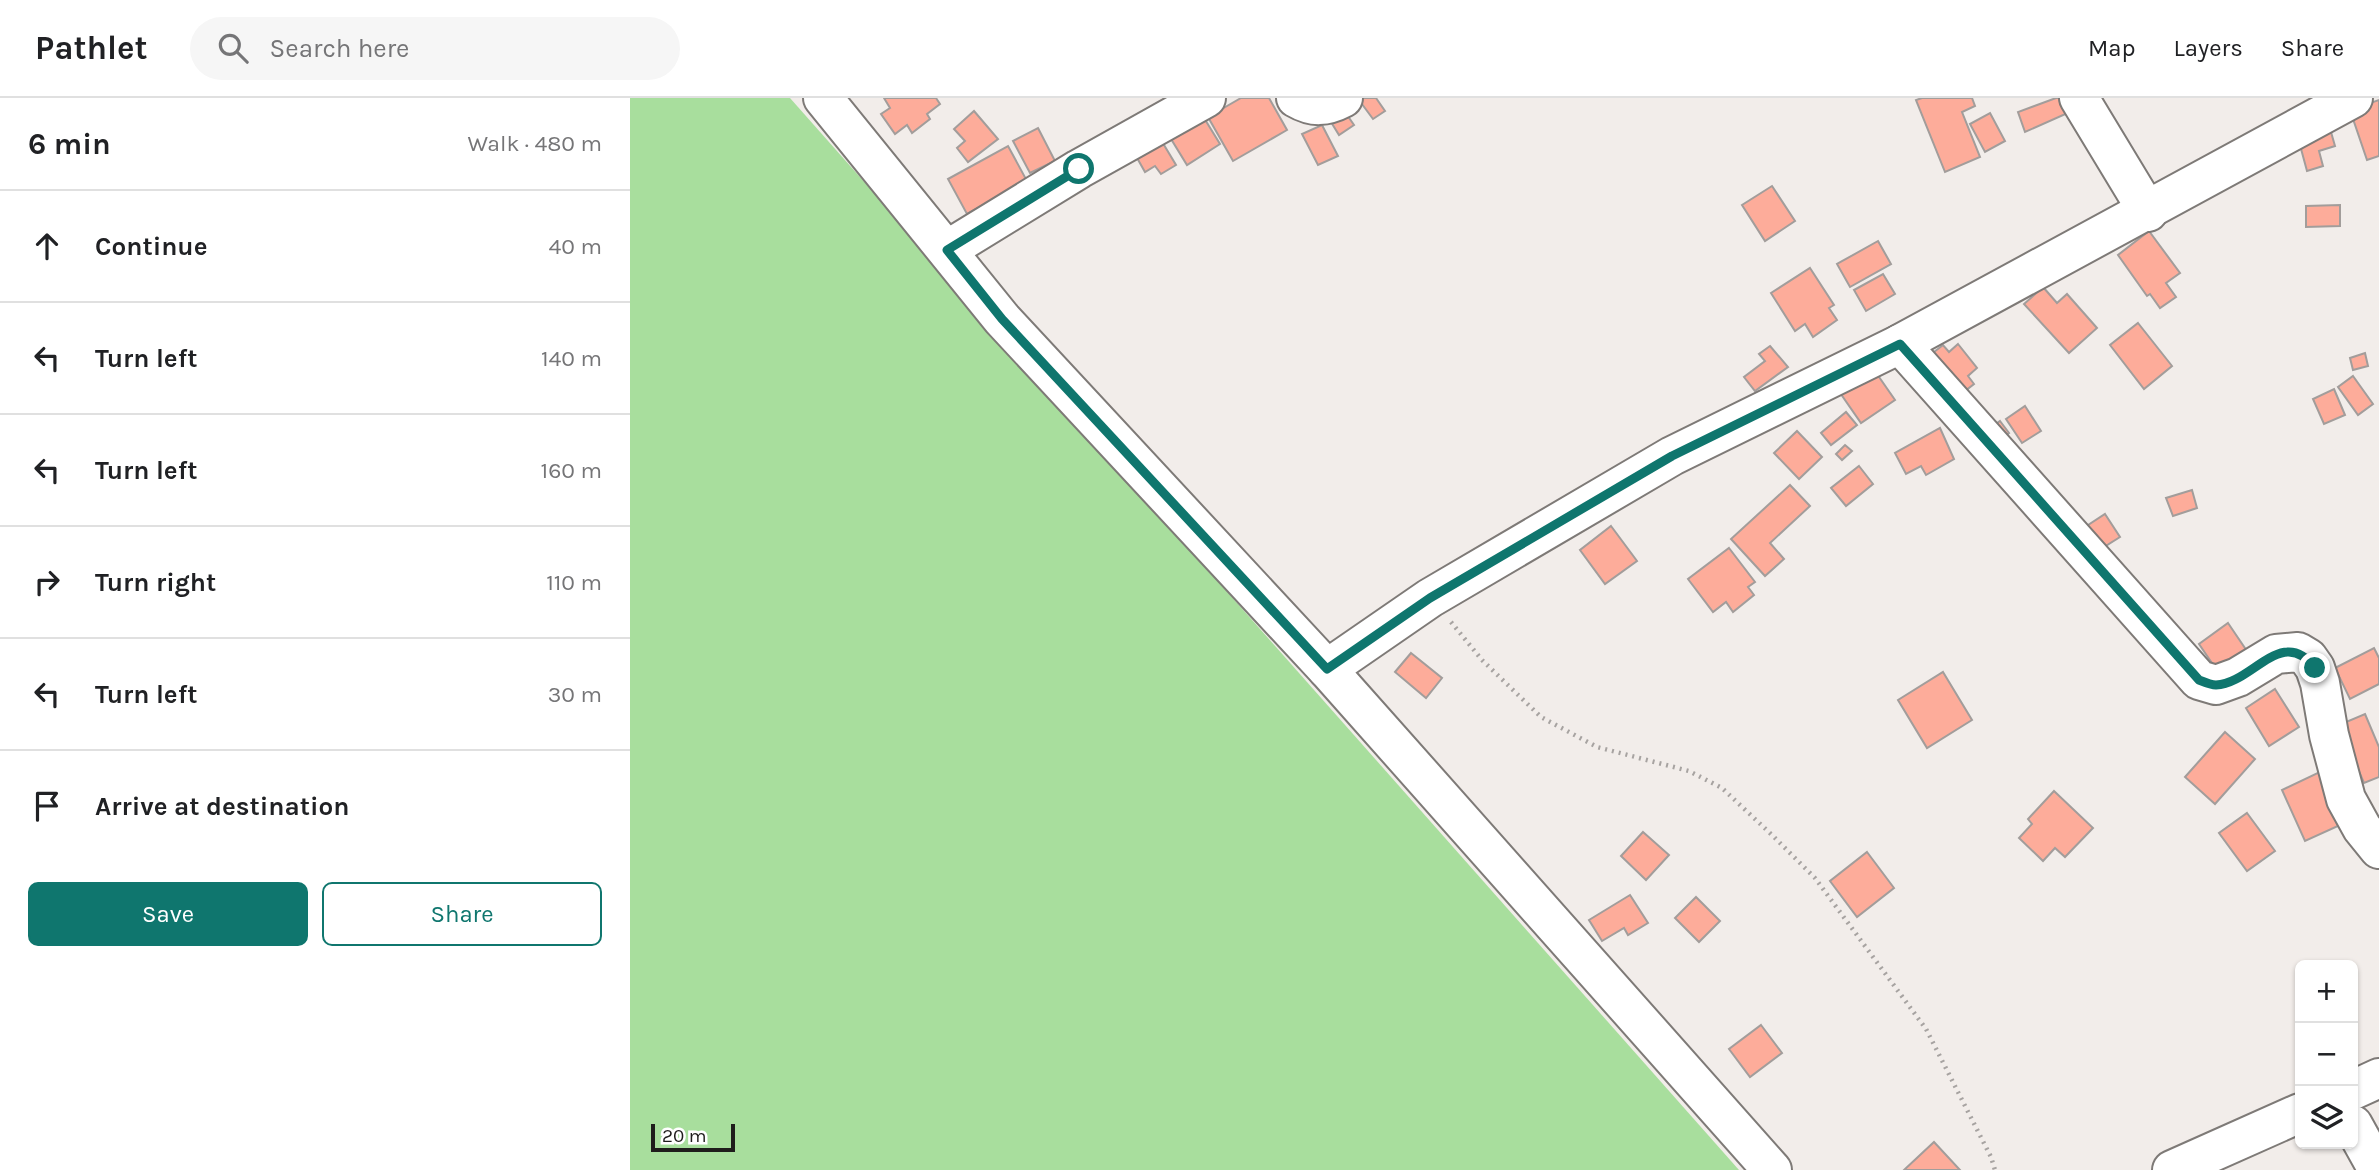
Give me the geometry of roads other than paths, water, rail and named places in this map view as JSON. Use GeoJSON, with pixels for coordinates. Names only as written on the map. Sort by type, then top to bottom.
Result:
{"type":"FeatureCollection","features":[{"type":"Feature","properties":{"kind":"street"},"geometry":{"type":"LineString","coordinates":[[823,98],[1002,319],[1327,669],[1772,1170]]}},
{"type":"Feature","properties":{"kind":"street"},"geometry":{"type":"LineString","coordinates":[[947,250],[1079,169],[1206,98]]}},
{"type":"Feature","properties":{"kind":"street"},"geometry":{"type":"LineString","coordinates":[[1296,98],[1314,106],[1332,104],[1343,98]]}},
{"type":"Feature","properties":{"kind":"street"},"geometry":{"type":"LineString","coordinates":[[2079,98],[2148,212]]}},
{"type":"Feature","properties":{"kind":"street"},"geometry":{"type":"LineString","coordinates":[[1327,669],[1430,598],[1672,456],[1900,344],[2148,212],[2353,98]]}},
{"type":"Feature","properties":{"kind":"street"},"geometry":{"type":"LineString","coordinates":[[1900,344],[2199,680],[2216,685],[2238,677],[2276,654],[2298,652],[2308,658],[2320,683],[2329,735],[2346,799],[2362,828],[2379,849]]}},
{"type":"Feature","properties":{"kind":"street"},"geometry":{"type":"LineString","coordinates":[[2358,1088],[2379,1079]]}},
{"type":"Feature","properties":{"kind":"street"},"geometry":{"type":"LineString","coordinates":[[2172,1170],[2295,1115]]}},
{"type":"Feature","properties":{"kind":"street"},"geometry":{"type":"LineString","coordinates":[[2358,1134],[2378,1170]]}}]}
